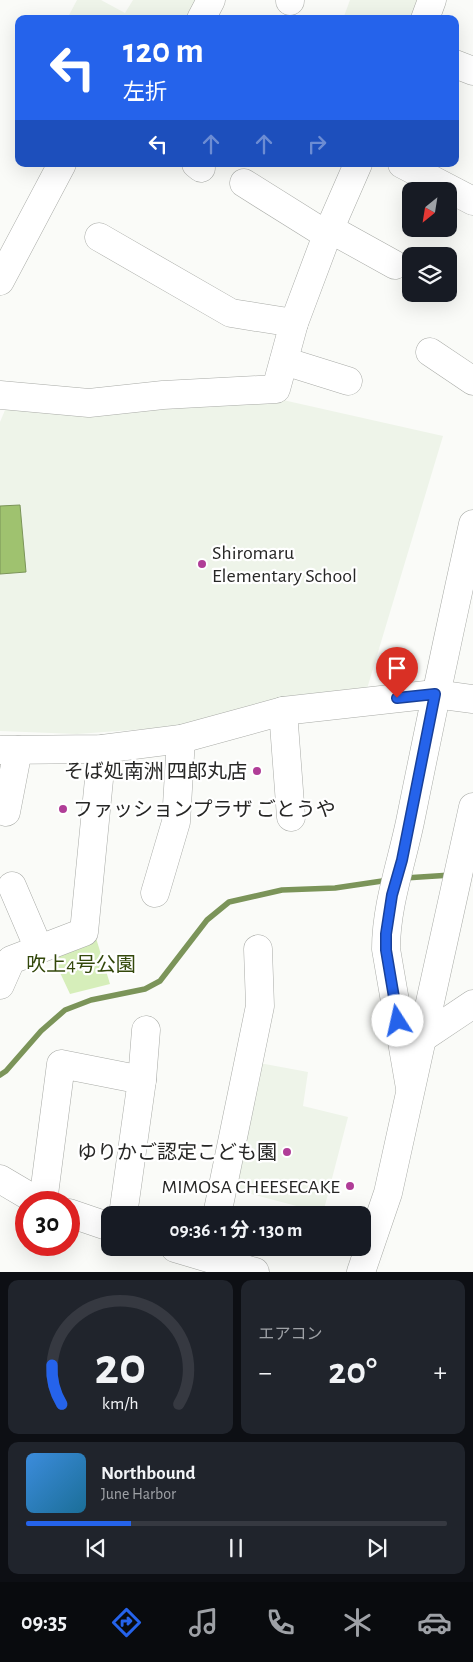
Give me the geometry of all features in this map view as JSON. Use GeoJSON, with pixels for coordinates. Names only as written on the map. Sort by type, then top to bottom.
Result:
{"type":"FeatureCollection","features":[{"type":"Feature","properties":{"kind":"street"},"geometry":{"type":"LineString","coordinates":[[203,15],[211,0]]}},
{"type":"Feature","properties":{"kind":"street"},"geometry":{"type":"LineString","coordinates":[[426,15],[432,0]]}},
{"type":"Feature","properties":{"kind":"street"},"geometry":{"type":"LineString","coordinates":[[459,66],[473,71]]}},
{"type":"Feature","properties":{"kind":"street"},"geometry":{"type":"LineString","coordinates":[[0,281],[60,167]]}},
{"type":"Feature","properties":{"kind":"street"},"geometry":{"type":"LineString","coordinates":[[0,395],[89,402],[276,388],[294,323],[328,232],[357,167]]}},
{"type":"Feature","properties":{"kind":"street"},"geometry":{"type":"LineString","coordinates":[[408,167],[473,201]]}},
{"type":"Feature","properties":{"kind":"street"},"geometry":{"type":"LineString","coordinates":[[244,183],[328,232],[395,265]]}},
{"type":"Feature","properties":{"kind":"street"},"geometry":{"type":"LineString","coordinates":[[100,237],[231,313],[294,323]]}},
{"type":"Feature","properties":{"kind":"street"},"geometry":{"type":"LineString","coordinates":[[430,352],[473,381]]}},
{"type":"Feature","properties":{"kind":"street"},"geometry":{"type":"LineString","coordinates":[[284,361],[348,381]]}},
{"type":"Feature","properties":{"kind":"street"},"geometry":{"type":"LineString","coordinates":[[410,1088],[386,950],[386,934],[392,895],[402,860],[435,694],[473,524]]}},
{"type":"Feature","properties":{"kind":"street"},"geometry":{"type":"LineString","coordinates":[[6,812],[9,750],[102,749],[181,739],[283,711],[435,694],[473,699]]}},
{"type":"Feature","properties":{"kind":"street"},"geometry":{"type":"LineString","coordinates":[[283,711],[291,817]]}},
{"type":"Feature","properties":{"kind":"street"},"geometry":{"type":"LineString","coordinates":[[155,893],[176,822],[181,739]]}},
{"type":"Feature","properties":{"kind":"street"},"geometry":{"type":"LineString","coordinates":[[0,984],[11,960],[84,932],[102,749]]}},
{"type":"Feature","properties":{"kind":"street"},"geometry":{"type":"LineString","coordinates":[[361,1272],[388,1193],[473,807]]}},
{"type":"Feature","properties":{"kind":"street"},"geometry":{"type":"LineString","coordinates":[[12,886],[39,949]]}},
{"type":"Feature","properties":{"kind":"street"},"geometry":{"type":"LineString","coordinates":[[219,1206],[260,1006],[258,949]]}},
{"type":"Feature","properties":{"kind":"street"},"geometry":{"type":"LineString","coordinates":[[421,1039],[473,1004]]}},
{"type":"Feature","properties":{"kind":"street"},"geometry":{"type":"LineString","coordinates":[[123,1206],[142,1080],[146,1030]]}},
{"type":"Feature","properties":{"kind":"street"},"geometry":{"type":"LineString","coordinates":[[43,1191],[61,1064],[142,1080]]}},
{"type":"Feature","properties":{"kind":"street"},"geometry":{"type":"LineString","coordinates":[[0,1180],[20,1191]]}},
{"type":"Feature","properties":{"kind":"street"},"geometry":{"type":"LineString","coordinates":[[80,1217],[101,1224]]}},
{"type":"Feature","properties":{"kind":"street"},"geometry":{"type":"LineString","coordinates":[[196,1256],[255,1272]]}},
{"type":"Feature","properties":{"kind":"shaded area"},"geometry":{"type":"Polygon","coordinates":[[[77,0],[101,0],[125,13],[133,0],[195,0],[198,2],[190,15],[69,15],[77,0]]]}},
{"type":"Feature","properties":{"kind":"shaded area"},"geometry":{"type":"Polygon","coordinates":[[[350,0],[427,0],[421,15],[344,15],[350,0]]]}},
{"type":"Feature","properties":{"kind":"shaded area","name":"Shiromaru Elementary School"},"geometry":{"type":"Polygon","coordinates":[[[283,400],[443,436],[366,692],[187,726],[77,734],[0,731],[0,422],[8,403],[283,400]]]}},
{"type":"Feature","properties":{"kind":"shaded area"},"geometry":{"type":"Polygon","coordinates":[[[20,505],[26,572],[0,574],[0,506],[20,505]]]}},
{"type":"Feature","properties":{"kind":"shaded area","name":"ゆりかご認定こども園"},"geometry":{"type":"Polygon","coordinates":[[[254,1062],[308,1072],[303,1106],[348,1117],[325,1206],[296,1206],[228,1188],[254,1062]]]}},
{"type":"Feature","properties":{"kind":"green space","name":"吹上4号公園"},"geometry":{"type":"Polygon","coordinates":[[[96,938],[110,984],[70,994],[55,962],[61,948],[96,938]]]}},
{"type":"Feature","properties":{"kind":"waterway"},"geometry":{"type":"LineString","coordinates":[[405,878],[451,875]]}},
{"type":"Feature","properties":{"kind":"waterway"},"geometry":{"type":"LineString","coordinates":[[0,1075],[6,1071],[41,1031],[65,1010],[91,1000],[145,989],[160,981],[207,920],[229,902],[282,890],[335,888],[389,880]]}},
{"type":"Feature","properties":{"kind":"place","name":"Shiromaru Elementary School"},"geometry":{"type":"Point","coordinates":[202,564]}},
{"type":"Feature","properties":{"kind":"place","name":"そば処南洲 四郎丸店"},"geometry":{"type":"Point","coordinates":[257,771]}},
{"type":"Feature","properties":{"kind":"place","name":"ファッションプラザ ごとうや"},"geometry":{"type":"Point","coordinates":[63,809]}},
{"type":"Feature","properties":{"kind":"place","name":"ゆりかご認定こども園"},"geometry":{"type":"Point","coordinates":[287,1152]}},
{"type":"Feature","properties":{"kind":"place","name":"MIMOSA CHEESECAKE"},"geometry":{"type":"Point","coordinates":[350,1186]}},
{"type":"Feature","properties":{"kind":"route"},"geometry":{"type":"LineString","coordinates":[[397,698],[435,694],[402,860],[392,895],[386,934],[386,950],[398,1021]]}}]}
